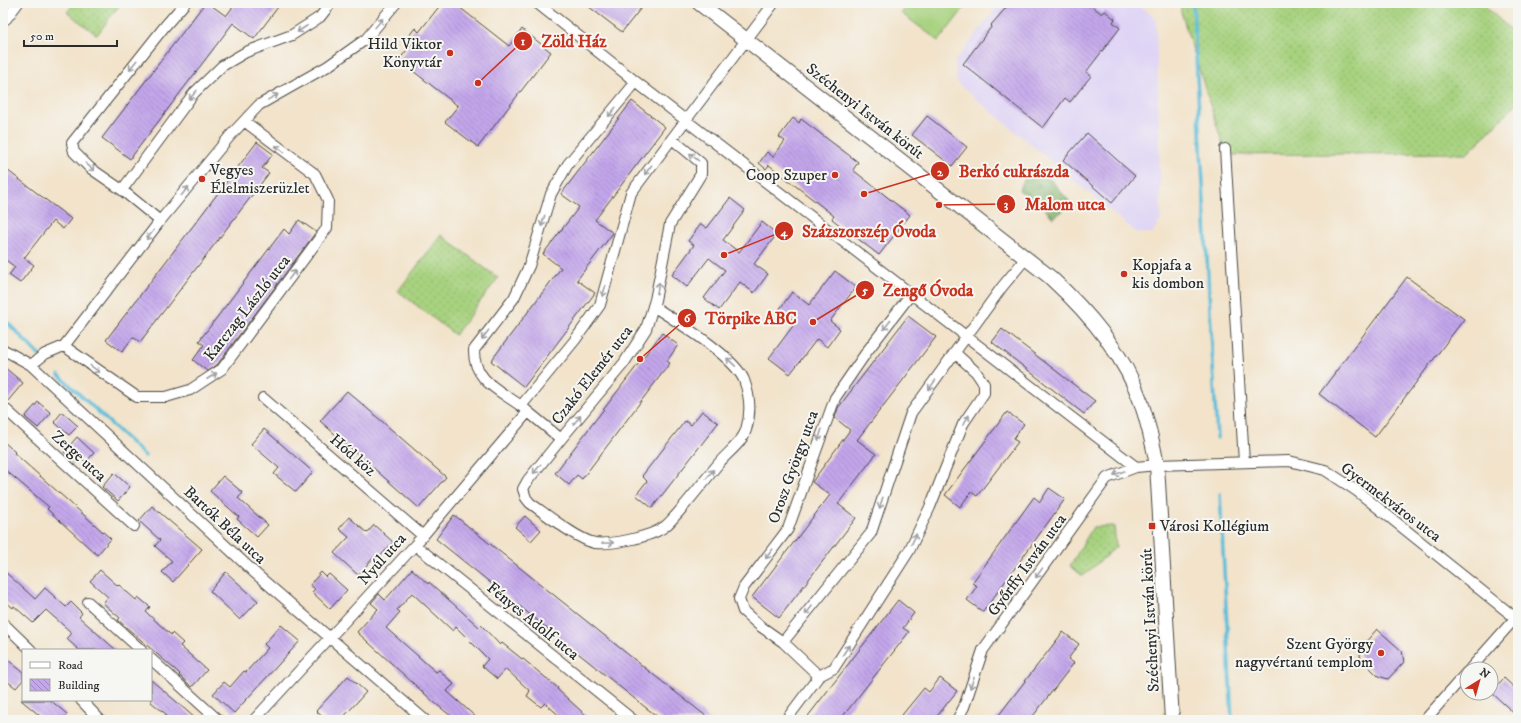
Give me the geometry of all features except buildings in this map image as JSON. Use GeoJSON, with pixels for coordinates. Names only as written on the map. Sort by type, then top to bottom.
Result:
{"type":"FeatureCollection","features":[{"type":"Feature","properties":{"kind":"street"},"geometry":{"type":"LineString","coordinates":[[3,19],[6,19],[18,3]]}},
{"type":"Feature","properties":{"kind":"street"},"geometry":{"type":"LineString","coordinates":[[160,221],[122,190],[90,168],[74,152],[72,143],[185,3]]}},
{"type":"Feature","properties":{"kind":"street"},"geometry":{"type":"LineString","coordinates":[[122,190],[194,93],[222,66],[246,52],[292,36],[320,17],[330,3]]}},
{"type":"Feature","properties":{"kind":"street"},"geometry":{"type":"LineString","coordinates":[[32,365],[45,354],[64,346],[160,221],[230,136],[259,104],[328,66],[366,38],[396,3]]}},
{"type":"Feature","properties":{"kind":"street"},"geometry":{"type":"LineString","coordinates":[[537,3],[686,121],[1136,468]]}},
{"type":"Feature","properties":{"kind":"street","name":"Széchenyi István körút"},"geometry":{"type":"LineString","coordinates":[[699,3],[1026,258],[1074,299],[1101,330],[1125,366],[1141,401],[1152,440],[1157,465],[1172,720]]}},
{"type":"Feature","properties":{"kind":"street"},"geometry":{"type":"LineString","coordinates":[[524,409],[600,305],[631,193],[774,3]]}},
{"type":"Feature","properties":{"kind":"street","name":"Czakó Elemér utca"},"geometry":{"type":"LineString","coordinates":[[561,439],[524,409],[484,380],[477,370],[474,359],[474,350],[514,298],[529,266],[551,194],[568,164],[636,82]]}},
{"type":"Feature","properties":{"kind":"street","name":"Karczag László utca"},"geometry":{"type":"LineString","coordinates":[[64,346],[137,397],[166,397],[190,390],[222,369],[327,228],[328,200],[315,174],[244,121]]}},
{"type":"Feature","properties":{"kind":"street","name":"Czakó Elemér utca"},"geometry":{"type":"LineString","coordinates":[[653,306],[720,353],[735,366],[743,379],[748,400],[750,413],[746,432],[735,447],[721,461],[665,527],[651,534],[610,543],[593,543],[578,536],[530,503],[526,498],[523,488],[561,439],[624,363],[646,329],[653,306],[670,224],[701,174],[701,163],[672,139]]}},
{"type":"Feature","properties":{"kind":"street"},"geometry":{"type":"LineString","coordinates":[[1225,149],[1244,462]]}},
{"type":"Feature","properties":{"kind":"street"},"geometry":{"type":"LineString","coordinates":[[783,642],[871,534],[911,414],[1002,287],[1026,258]]}},
{"type":"Feature","properties":{"kind":"street","name":"Orosz György utca"},"geometry":{"type":"LineString","coordinates":[[819,676],[783,642],[743,612],[740,599],[744,587],[788,529],[834,398],[868,350],[911,294]]}},
{"type":"Feature","properties":{"kind":"street","name":"Bartók Béla utca"},"geometry":{"type":"LineString","coordinates":[[4,352],[32,365],[256,574],[425,720]]}},
{"type":"Feature","properties":{"kind":"street"},"geometry":{"type":"LineString","coordinates":[[786,720],[819,676],[834,668],[909,551],[930,507],[963,424],[984,393],[984,384],[976,372],[955,353]]}},
{"type":"Feature","properties":{"kind":"street","name":"Hód köz"},"geometry":{"type":"LineString","coordinates":[[263,398],[423,536]]}},
{"type":"Feature","properties":{"kind":"street","name":"Zerge utca"},"geometry":{"type":"LineString","coordinates":[[3,407],[134,526]]}},
{"type":"Feature","properties":{"kind":"street","name":"Nyúl utca"},"geometry":{"type":"LineString","coordinates":[[254,720],[423,536],[524,409]]}},
{"type":"Feature","properties":{"kind":"street","name":"Gyermekváros utca"},"geometry":{"type":"LineString","coordinates":[[1157,465],[1289,460],[1325,470],[1357,491],[1517,617]]}},
{"type":"Feature","properties":{"kind":"street","name":"Győrffy István utca"},"geometry":{"type":"LineString","coordinates":[[957,720],[964,707],[984,650],[1107,478],[1136,468],[1157,465]]}},
{"type":"Feature","properties":{"kind":"street","name":"Fényes Adolf utca"},"geometry":{"type":"LineString","coordinates":[[415,545],[633,720]]}},
{"type":"Feature","properties":{"kind":"street"},"geometry":{"type":"LineString","coordinates":[[88,602],[140,649]]}},
{"type":"Feature","properties":{"kind":"street"},"geometry":{"type":"LineString","coordinates":[[1477,661],[1517,617]]}},
{"type":"Feature","properties":{"kind":"street"},"geometry":{"type":"LineString","coordinates":[[3,623],[30,649]]}},
{"type":"Feature","properties":{"kind":"street"},"geometry":{"type":"LineString","coordinates":[[152,660],[218,720]]}},
{"type":"Feature","properties":{"kind":"street"},"geometry":{"type":"LineString","coordinates":[[1425,720],[1459,681]]}},
{"type":"Feature","properties":{"kind":"street"},"geometry":{"type":"LineString","coordinates":[[82,701],[100,720]]}},
{"type":"Feature","properties":{"kind":"shaded area"},"geometry":{"type":"Polygon","coordinates":[[[1001,3],[1136,3],[1156,18],[1161,220],[1152,233],[1137,233],[957,83],[955,61],[1001,3]]]}},
{"type":"Feature","properties":{"kind":"green space"},"geometry":{"type":"Polygon","coordinates":[[[75,3],[121,3],[97,35],[67,12],[75,3]]]}},
{"type":"Feature","properties":{"kind":"green space"},"geometry":{"type":"Polygon","coordinates":[[[909,3],[968,3],[939,41],[901,13],[909,3]]]}},
{"type":"Feature","properties":{"kind":"green space"},"geometry":{"type":"Polygon","coordinates":[[[1181,3],[1482,3],[1518,37],[1518,102],[1468,153],[1226,155],[1181,12],[1181,3]]]}},
{"type":"Feature","properties":{"kind":"green space"},"geometry":{"type":"Polygon","coordinates":[[[1030,168],[1052,181],[1069,201],[1067,208],[1053,218],[1041,205],[1019,190],[1030,168]]]}},
{"type":"Feature","properties":{"kind":"green space"},"geometry":{"type":"Polygon","coordinates":[[[441,235],[498,278],[455,335],[398,291],[441,235]]]}},
{"type":"Feature","properties":{"kind":"green space"},"geometry":{"type":"Polygon","coordinates":[[[1114,526],[1116,547],[1083,576],[1070,566],[1093,527],[1114,526]]]}},
{"type":"Feature","properties":{"kind":"waterway"},"geometry":{"type":"LineString","coordinates":[[1193,3],[1217,438]]}},
{"type":"Feature","properties":{"kind":"waterway"},"geometry":{"type":"LineString","coordinates":[[3,318],[40,356]]}},
{"type":"Feature","properties":{"kind":"waterway"},"geometry":{"type":"LineString","coordinates":[[59,375],[145,456]]}},
{"type":"Feature","properties":{"kind":"waterway"},"geometry":{"type":"LineString","coordinates":[[1220,494],[1232,720]]}},
{"type":"Feature","properties":{"kind":"place","name":"Hild Viktor Könyvtár"},"geometry":{"type":"Point","coordinates":[450,53]}},
{"type":"Feature","properties":{"kind":"place","name":"Zöld Ház"},"geometry":{"type":"Point","coordinates":[478,83]}},
{"type":"Feature","properties":{"kind":"place","name":"Coop Szuper"},"geometry":{"type":"Point","coordinates":[835,175]}},
{"type":"Feature","properties":{"kind":"place","name":"Vegyes Élelmiszerüzlet"},"geometry":{"type":"Point","coordinates":[202,179]}},
{"type":"Feature","properties":{"kind":"place","name":"Berkó cukrászda"},"geometry":{"type":"Point","coordinates":[864,194]}},
{"type":"Feature","properties":{"kind":"place","name":"Malom utca"},"geometry":{"type":"Point","coordinates":[939,205]}},
{"type":"Feature","properties":{"kind":"place","name":"Százszorszép Óvoda"},"geometry":{"type":"Point","coordinates":[724,255]}},
{"type":"Feature","properties":{"kind":"place","name":"Kopjafa a kis dombon"},"geometry":{"type":"Point","coordinates":[1124,274]}},
{"type":"Feature","properties":{"kind":"place","name":"Zengő Óvoda"},"geometry":{"type":"Point","coordinates":[813,322]}},
{"type":"Feature","properties":{"kind":"place","name":"Törpike ABC"},"geometry":{"type":"Point","coordinates":[640,359]}},
{"type":"Feature","properties":{"kind":"place","name":"Városi Kollégium"},"geometry":{"type":"Point","coordinates":[1152,526]}},
{"type":"Feature","properties":{"kind":"place","name":"Szent György nagyvértanú templom"},"geometry":{"type":"Point","coordinates":[1381,653]}}]}
